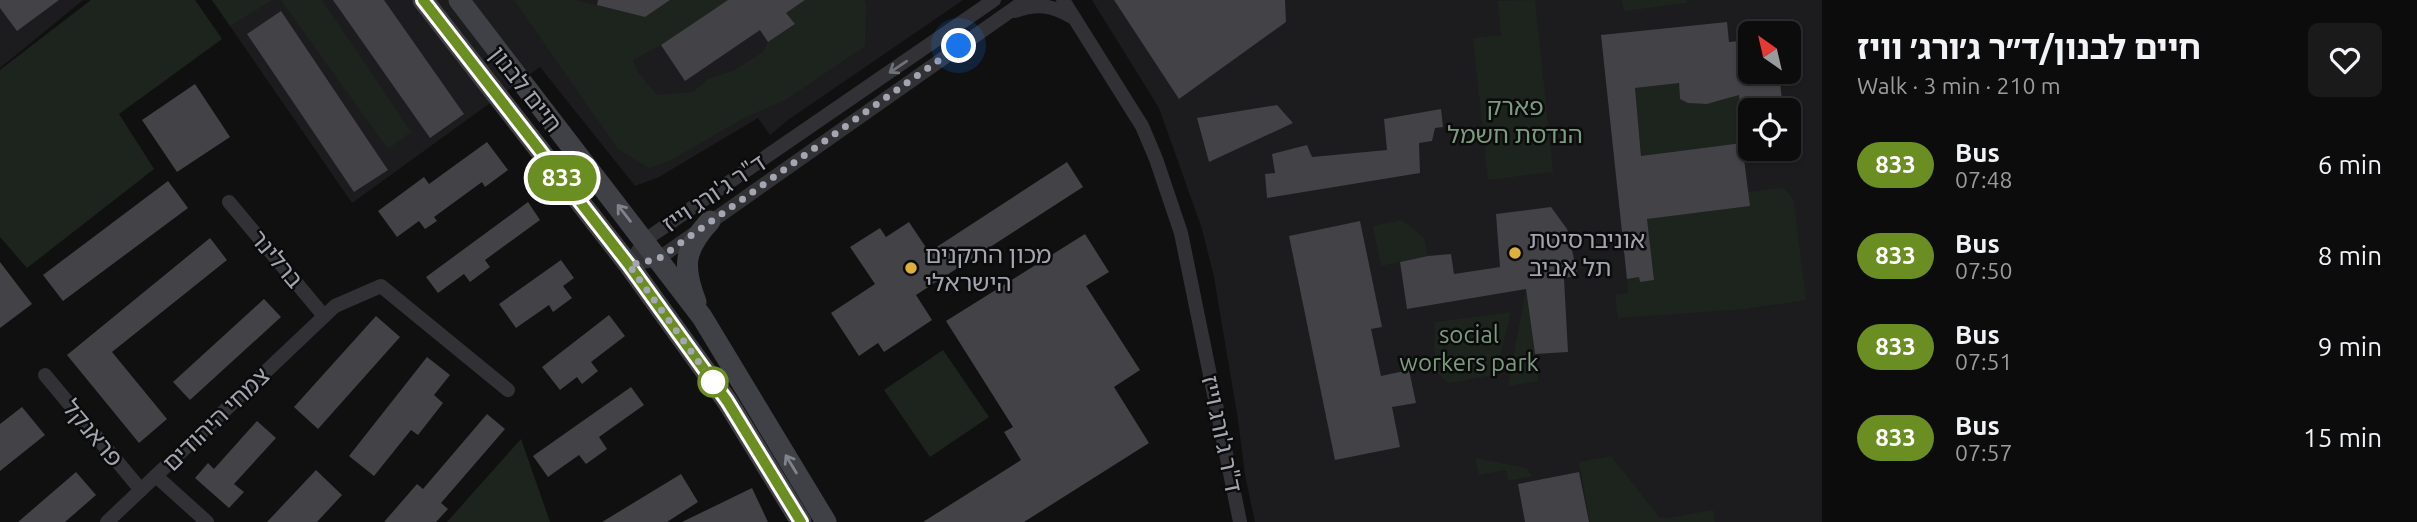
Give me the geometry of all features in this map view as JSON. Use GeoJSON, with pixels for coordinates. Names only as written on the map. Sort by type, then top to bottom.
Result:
{"type":"FeatureCollection","features":[{"type":"Feature","properties":{"kind":"main road","name":"חיים לבנון"},"geometry":{"type":"LineString","coordinates":[[423,0],[629,265],[727,401],[801,522]]}},
{"type":"Feature","properties":{"kind":"main road","name":"חיים לבנון"},"geometry":{"type":"LineString","coordinates":[[459,0],[702,317],[826,522]]}},
{"type":"Feature","properties":{"kind":"main road"},"geometry":{"type":"LineString","coordinates":[[702,317],[692,293],[687,263],[693,240],[710,221]]}},
{"type":"Feature","properties":{"kind":"street","name":"ד\"ר ג'ורג וייז"},"geometry":{"type":"LineString","coordinates":[[629,265],[645,240],[994,0]]}},
{"type":"Feature","properties":{"kind":"street","name":"ד\"ר ג'ורג וייז"},"geometry":{"type":"LineString","coordinates":[[629,265],[658,259],[1026,0]]}},
{"type":"Feature","properties":{"kind":"street","name":"ד\"ר ג'ורג וייז"},"geometry":{"type":"LineString","coordinates":[[1063,0],[1142,126],[1171,201],[1181,233],[1240,522]]}},
{"type":"Feature","properties":{"kind":"street"},"geometry":{"type":"LineString","coordinates":[[1001,17],[1026,7],[1048,5],[1065,13],[1082,28]]}},
{"type":"Feature","properties":{"kind":"street","name":"ברלינר"},"geometry":{"type":"LineString","coordinates":[[229,202],[324,316]]}},
{"type":"Feature","properties":{"kind":"street","name":"צמחי היהודים"},"geometry":{"type":"LineString","coordinates":[[107,522],[335,306],[381,286],[508,390]]}},
{"type":"Feature","properties":{"kind":"street","name":"פראנקל"},"geometry":{"type":"LineString","coordinates":[[45,375],[141,490]]}},
{"type":"Feature","properties":{"kind":"street"},"geometry":{"type":"LineString","coordinates":[[156,476],[207,522]]}},
{"type":"Feature","properties":{"kind":"shaded area"},"geometry":{"type":"Polygon","coordinates":[[[0,0],[83,0],[0,68],[0,0]]]}},
{"type":"Feature","properties":{"kind":"shaded area"},"geometry":{"type":"Polygon","coordinates":[[[212,0],[963,0],[770,135],[758,118],[659,177],[635,186],[540,67],[352,203],[212,0]]]}},
{"type":"Feature","properties":{"kind":"shaded area","name":"אוניברסיטת תל אביב"},"geometry":{"type":"Polygon","coordinates":[[[1092,0],[1822,0],[1822,522],[1255,522],[1245,475],[1214,277],[1202,229],[1159,108],[1092,0]]]}},
{"type":"Feature","properties":{"kind":"green space"},"geometry":{"type":"Polygon","coordinates":[[[91,0],[195,0],[222,39],[119,114],[154,169],[27,268],[0,237],[0,70],[91,0]]]}},
{"type":"Feature","properties":{"kind":"green space"},"geometry":{"type":"Polygon","coordinates":[[[212,0],[272,0],[230,26],[212,0]]]}},
{"type":"Feature","properties":{"kind":"green space"},"geometry":{"type":"Polygon","coordinates":[[[281,0],[322,0],[411,132],[388,149],[281,0]]]}},
{"type":"Feature","properties":{"kind":"green space"},"geometry":{"type":"Polygon","coordinates":[[[514,0],[575,0],[645,17],[670,0],[728,0],[661,45],[633,60],[637,71],[657,95],[693,92],[708,79],[733,71],[763,52],[768,42],[795,25],[786,13],[805,0],[864,0],[865,46],[787,99],[744,118],[671,160],[649,168],[618,149],[514,0]]]}},
{"type":"Feature","properties":{"kind":"green space","name":"פארק הנדסת חשמל"},"geometry":{"type":"Polygon","coordinates":[[[1535,0],[1553,172],[1488,180],[1473,38],[1501,35],[1498,1],[1535,0]]]}},
{"type":"Feature","properties":{"kind":"green space"},"geometry":{"type":"Polygon","coordinates":[[[1622,0],[1687,0],[1687,3],[1624,11],[1622,0]]]}},
{"type":"Feature","properties":{"kind":"green space"},"geometry":{"type":"Polygon","coordinates":[[[1659,65],[1678,79],[1680,99],[1688,102],[1709,103],[1739,94],[1738,144],[1663,153],[1642,159],[1635,88],[1661,85],[1659,65]]]}},
{"type":"Feature","properties":{"kind":"green space"},"geometry":{"type":"Polygon","coordinates":[[[1783,188],[1794,203],[1806,300],[1745,309],[1618,318],[1615,295],[1628,293],[1627,279],[1639,277],[1640,282],[1654,280],[1647,219],[1749,206],[1748,192],[1783,188]]]}},
{"type":"Feature","properties":{"kind":"green space"},"geometry":{"type":"Polygon","coordinates":[[[1402,220],[1424,238],[1428,256],[1381,266],[1373,226],[1402,220]]]}},
{"type":"Feature","properties":{"kind":"green space"},"geometry":{"type":"Polygon","coordinates":[[[1526,289],[1538,381],[1508,386],[1526,289]]]}},
{"type":"Feature","properties":{"kind":"green space","name":"social workers park"},"geometry":{"type":"Polygon","coordinates":[[[1511,312],[1495,375],[1449,383],[1434,370],[1435,322],[1511,312]]]}},
{"type":"Feature","properties":{"kind":"green space"},"geometry":{"type":"Polygon","coordinates":[[[943,350],[989,417],[930,457],[884,390],[943,350]]]}},
{"type":"Feature","properties":{"kind":"green space"},"geometry":{"type":"Polygon","coordinates":[[[521,439],[550,522],[447,522],[521,439]]]}},
{"type":"Feature","properties":{"kind":"green space"},"geometry":{"type":"Polygon","coordinates":[[[1611,456],[1659,517],[1668,518],[1713,510],[1715,522],[1590,522],[1579,462],[1611,456]]]}},
{"type":"Feature","properties":{"kind":"green space"},"geometry":{"type":"Polygon","coordinates":[[[1475,458],[1526,468],[1532,476],[1508,481],[1506,470],[1479,475],[1475,458]]]}},
{"type":"Feature","properties":{"kind":"building"},"geometry":{"type":"Polygon","coordinates":[[[0,0],[59,0],[17,31],[0,8],[0,0]]]}},
{"type":"Feature","properties":{"kind":"building"},"geometry":{"type":"Polygon","coordinates":[[[333,0],[384,0],[464,114],[430,138],[333,0]]]}},
{"type":"Feature","properties":{"kind":"building"},"geometry":{"type":"Polygon","coordinates":[[[598,0],[670,0],[645,17],[597,5],[598,0]]]}},
{"type":"Feature","properties":{"kind":"building"},"geometry":{"type":"Polygon","coordinates":[[[728,0],[805,0],[786,13],[795,24],[768,42],[760,30],[685,81],[661,45],[728,0]]]}},
{"type":"Feature","properties":{"kind":"building"},"geometry":{"type":"Polygon","coordinates":[[[1114,0],[1285,0],[1286,22],[1179,99],[1114,0]]]}},
{"type":"Feature","properties":{"kind":"building"},"geometry":{"type":"Polygon","coordinates":[[[281,11],[388,170],[354,192],[247,34],[281,11]]]}},
{"type":"Feature","properties":{"kind":"building"},"geometry":{"type":"Polygon","coordinates":[[[1727,22],[1729,42],[1738,41],[1738,84],[1780,84],[1782,98],[1739,98],[1739,95],[1707,104],[1688,103],[1680,99],[1679,83],[1635,88],[1641,156],[1738,144],[1738,161],[1744,161],[1750,206],[1647,219],[1654,280],[1640,282],[1639,277],[1627,279],[1601,35],[1727,22]]]}},
{"type":"Feature","properties":{"kind":"building"},"geometry":{"type":"Polygon","coordinates":[[[195,84],[230,137],[177,172],[142,120],[195,84]]]}},
{"type":"Feature","properties":{"kind":"building"},"geometry":{"type":"Polygon","coordinates":[[[1277,105],[1293,123],[1209,162],[1197,118],[1277,105]]]}},
{"type":"Feature","properties":{"kind":"building"},"geometry":{"type":"Polygon","coordinates":[[[1441,109],[1443,127],[1435,128],[1432,141],[1419,143],[1420,173],[1267,198],[1265,174],[1275,173],[1272,154],[1307,145],[1312,157],[1387,150],[1384,119],[1441,109]]]}},
{"type":"Feature","properties":{"kind":"building"},"geometry":{"type":"Polygon","coordinates":[[[487,142],[508,170],[485,187],[482,182],[434,217],[437,221],[425,229],[419,221],[397,237],[378,211],[424,177],[429,184],[487,142]]]}},
{"type":"Feature","properties":{"kind":"building","name":"מכון התקנים הישראלי"},"geometry":{"type":"Polygon","coordinates":[[[1067,162],[1083,187],[916,295],[932,320],[884,352],[878,343],[859,356],[831,313],[875,284],[850,247],[880,228],[886,237],[909,222],[929,252],[1067,162]]]}},
{"type":"Feature","properties":{"kind":"building"},"geometry":{"type":"Polygon","coordinates":[[[168,181],[188,208],[63,301],[43,275],[168,181]]]}},
{"type":"Feature","properties":{"kind":"building"},"geometry":{"type":"Polygon","coordinates":[[[528,202],[540,220],[485,260],[490,267],[470,282],[464,274],[438,293],[426,277],[528,202]]]}},
{"type":"Feature","properties":{"kind":"building"},"geometry":{"type":"Polygon","coordinates":[[[1551,207],[1567,229],[1578,276],[1564,278],[1568,352],[1535,354],[1526,289],[1407,309],[1400,262],[1451,254],[1454,274],[1500,267],[1496,214],[1551,207]]]}},
{"type":"Feature","properties":{"kind":"building"},"geometry":{"type":"Polygon","coordinates":[[[1360,221],[1382,327],[1371,329],[1381,376],[1409,370],[1416,403],[1392,407],[1400,447],[1335,460],[1289,236],[1360,221]]]}},
{"type":"Feature","properties":{"kind":"building","name":"מכון התקנים הישראלי"},"geometry":{"type":"Polygon","coordinates":[[[1085,234],[1109,272],[1086,286],[1140,370],[1114,387],[1149,443],[1024,522],[923,522],[1021,460],[1004,432],[1013,427],[946,321],[1085,234]]]}},
{"type":"Feature","properties":{"kind":"building"},"geometry":{"type":"Polygon","coordinates":[[[210,238],[227,260],[112,352],[167,419],[139,443],[67,355],[210,238]]]}},
{"type":"Feature","properties":{"kind":"building"},"geometry":{"type":"Polygon","coordinates":[[[561,260],[574,278],[563,286],[572,298],[553,312],[549,305],[516,328],[499,304],[561,260]]]}},
{"type":"Feature","properties":{"kind":"building"},"geometry":{"type":"Polygon","coordinates":[[[0,262],[32,304],[0,328],[0,262]]]}},
{"type":"Feature","properties":{"kind":"building"},"geometry":{"type":"Polygon","coordinates":[[[264,299],[281,317],[190,400],[173,382],[264,299]]]}},
{"type":"Feature","properties":{"kind":"building"},"geometry":{"type":"Polygon","coordinates":[[[609,315],[625,336],[591,362],[598,371],[582,384],[577,377],[560,390],[542,367],[609,315]]]}},
{"type":"Feature","properties":{"kind":"building"},"geometry":{"type":"Polygon","coordinates":[[[376,316],[400,337],[318,429],[294,407],[376,316]]]}},
{"type":"Feature","properties":{"kind":"building"},"geometry":{"type":"Polygon","coordinates":[[[427,357],[450,375],[434,395],[443,403],[418,435],[411,430],[374,476],[349,456],[427,357]]]}},
{"type":"Feature","properties":{"kind":"building"},"geometry":{"type":"Polygon","coordinates":[[[631,387],[644,405],[599,437],[607,449],[586,464],[579,455],[548,477],[533,456],[631,387]]]}},
{"type":"Feature","properties":{"kind":"building"},"geometry":{"type":"Polygon","coordinates":[[[22,407],[45,435],[0,471],[0,424],[22,407]]]}},
{"type":"Feature","properties":{"kind":"building"},"geometry":{"type":"Polygon","coordinates":[[[487,414],[505,429],[441,503],[448,509],[436,522],[384,522],[417,484],[423,489],[487,414]]]}},
{"type":"Feature","properties":{"kind":"building"},"geometry":{"type":"Polygon","coordinates":[[[257,421],[276,438],[234,484],[244,492],[229,508],[195,478],[208,463],[214,469],[257,421]]]}},
{"type":"Feature","properties":{"kind":"building"},"geometry":{"type":"Polygon","coordinates":[[[316,470],[342,495],[317,522],[267,522],[316,470]]]}},
{"type":"Feature","properties":{"kind":"building"},"geometry":{"type":"Polygon","coordinates":[[[76,472],[96,495],[65,522],[18,522],[76,472]]]}},
{"type":"Feature","properties":{"kind":"building"},"geometry":{"type":"Polygon","coordinates":[[[1579,472],[1589,522],[1525,522],[1518,484],[1579,472]]]}},
{"type":"Feature","properties":{"kind":"building"},"geometry":{"type":"Polygon","coordinates":[[[681,474],[698,502],[667,522],[602,522],[681,474]]]}},
{"type":"Feature","properties":{"kind":"building"},"geometry":{"type":"Polygon","coordinates":[[[752,488],[768,522],[682,522],[752,488]]]}},
{"type":"Feature","properties":{"kind":"bus line","name":"833"},"geometry":{"type":"LineString","coordinates":[[423,0],[629,265],[727,401],[801,522]]}},
{"type":"Feature","properties":{"kind":"place","name":"אוניברסיטת תל אביב"},"geometry":{"type":"Point","coordinates":[1515,253]}},
{"type":"Feature","properties":{"kind":"place","name":"מכון התקנים הישראלי"},"geometry":{"type":"Point","coordinates":[911,268]}},
{"type":"Feature","properties":{"kind":"route"},"geometry":{"type":"LineString","coordinates":[[713,382],[629,265],[658,259],[959,46]]}}]}
